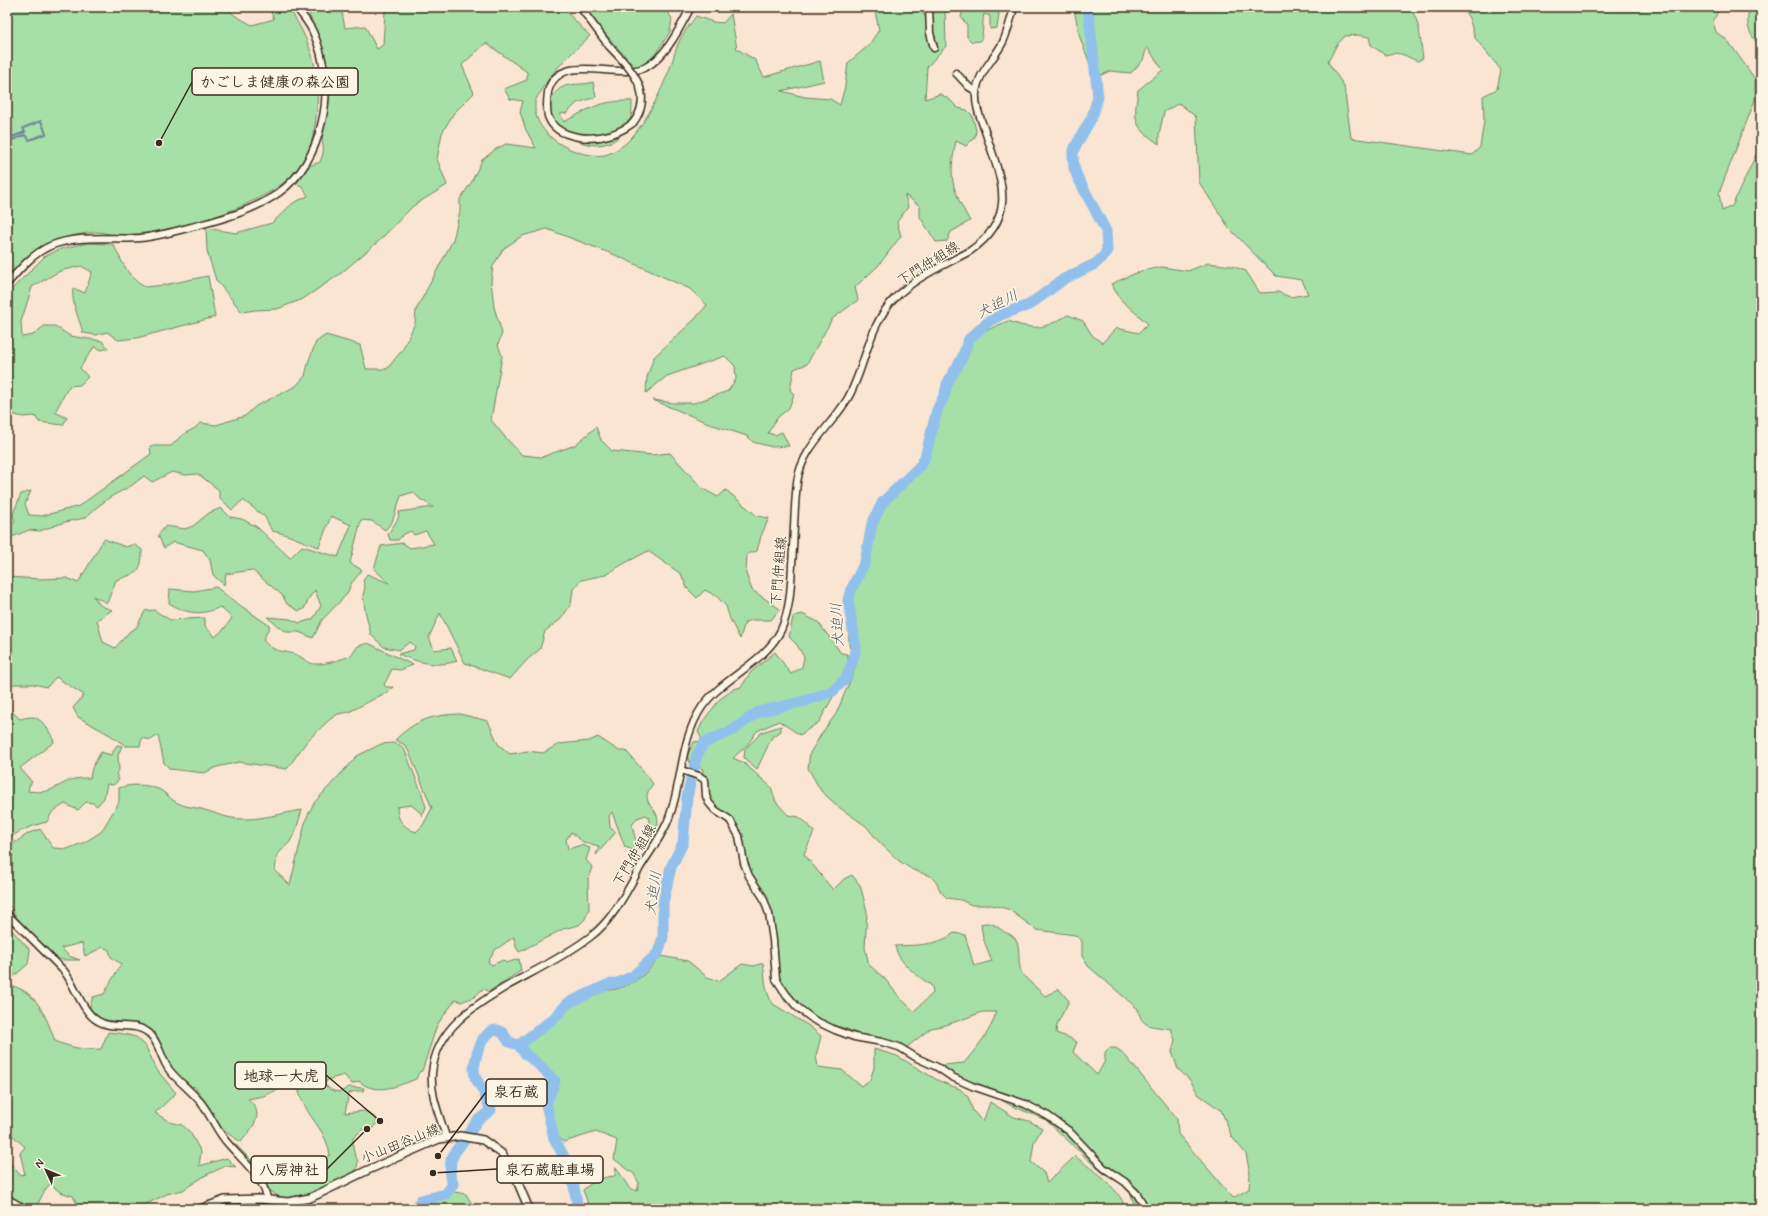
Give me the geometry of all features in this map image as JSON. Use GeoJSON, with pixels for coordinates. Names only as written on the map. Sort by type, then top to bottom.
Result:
{"type":"FeatureCollection","features":[{"type":"Feature","properties":{"kind":"main road","name":"小山田谷山線"},"geometry":{"type":"LineString","coordinates":[[200,1209],[226,1200],[267,1199],[288,1202],[310,1198],[368,1170],[446,1137],[460,1136],[473,1137],[490,1144],[506,1158],[529,1209]]}},
{"type":"Feature","properties":{"kind":"main road"},"geometry":{"type":"LineString","coordinates":[[7,1199],[24,1209]]}},
{"type":"Feature","properties":{"kind":"street"},"geometry":{"type":"LineString","coordinates":[[7,284],[39,252],[52,246],[86,238],[142,238],[205,224],[243,212],[262,204],[292,182],[310,157],[321,129],[325,101],[323,71],[313,32],[296,7]]}},
{"type":"Feature","properties":{"kind":"street"},"geometry":{"type":"LineString","coordinates":[[580,7],[609,46],[628,66],[638,81],[642,91],[642,104],[637,119],[618,132],[596,137],[579,137],[564,133],[552,125],[547,114],[547,98],[552,82],[564,72],[577,68],[627,72],[646,67],[652,64],[664,51],[692,7]]}},
{"type":"Feature","properties":{"kind":"street"},"geometry":{"type":"LineString","coordinates":[[929,7],[930,33],[934,48]]}},
{"type":"Feature","properties":{"kind":"street"},"geometry":{"type":"LineString","coordinates":[[956,73],[969,87],[976,91],[982,72],[1003,42],[1014,7]]}},
{"type":"Feature","properties":{"kind":"street","name":"下門仲組線"},"geometry":{"type":"LineString","coordinates":[[446,1137],[434,1099],[432,1071],[435,1058],[447,1032],[468,1010],[592,936],[606,922],[615,910],[662,833],[672,807],[693,723],[704,704],[719,688],[766,650],[780,631],[788,610],[791,590],[796,491],[802,464],[815,440],[838,413],[849,396],[879,319],[906,288],[979,244],[994,228],[1000,218],[1003,199],[1001,185],[978,110],[976,91]]}},
{"type":"Feature","properties":{"kind":"street"},"geometry":{"type":"LineString","coordinates":[[681,770],[699,776],[705,780],[706,796],[709,803],[715,810],[730,820],[739,836],[744,863],[749,876],[763,897],[769,914],[776,979],[786,994],[798,1007],[814,1020],[834,1030],[854,1037],[899,1047],[917,1058],[937,1067],[952,1077],[972,1086],[1024,1104],[1048,1116],[1070,1132],[1104,1168],[1125,1182],[1137,1194],[1146,1209]]}},
{"type":"Feature","properties":{"kind":"street"},"geometry":{"type":"LineString","coordinates":[[7,914],[64,971],[88,1012],[94,1018],[102,1023],[111,1025],[139,1027],[150,1035],[168,1068],[201,1103],[225,1141],[260,1181],[267,1199]]}},
{"type":"Feature","properties":{"kind":"green space"},"geometry":{"type":"Polygon","coordinates":[[[7,7],[226,7],[234,15],[252,25],[274,19],[271,12],[266,7],[288,7],[304,34],[316,73],[316,118],[309,150],[300,167],[289,179],[274,190],[236,209],[194,223],[159,231],[122,235],[92,232],[61,239],[42,247],[27,257],[7,281],[7,7]]]}},
{"type":"Feature","properties":{"kind":"green space"},"geometry":{"type":"Polygon","coordinates":[[[306,7],[341,7],[345,28],[365,26],[377,49],[383,45],[385,11],[397,7],[562,7],[590,36],[550,77],[535,102],[536,115],[541,126],[548,135],[558,143],[582,153],[605,155],[621,147],[636,133],[660,92],[680,40],[696,16],[713,22],[723,23],[731,14],[737,49],[755,60],[764,77],[820,61],[824,81],[781,91],[805,97],[830,99],[840,105],[845,86],[848,63],[868,46],[879,30],[874,7],[923,7],[931,49],[935,46],[931,7],[945,7],[946,46],[927,67],[925,99],[940,94],[949,99],[958,108],[967,110],[972,115],[976,130],[975,137],[966,146],[956,141],[952,165],[953,183],[959,200],[970,221],[951,232],[947,241],[936,242],[920,217],[920,206],[905,195],[908,207],[897,222],[901,236],[878,266],[855,287],[858,300],[832,319],[807,364],[794,369],[790,390],[794,394],[789,408],[777,418],[768,433],[775,435],[782,432],[789,446],[772,447],[753,442],[747,436],[713,425],[653,400],[674,403],[694,403],[728,391],[736,379],[735,366],[725,356],[667,376],[646,393],[647,377],[654,357],[695,319],[707,305],[690,289],[615,255],[547,229],[522,236],[503,249],[493,266],[491,281],[494,307],[502,333],[498,345],[502,356],[491,420],[522,455],[542,457],[575,445],[596,427],[601,440],[612,451],[652,455],[670,453],[703,489],[718,497],[726,490],[757,516],[769,518],[761,536],[757,551],[747,554],[746,574],[752,590],[780,609],[771,620],[753,620],[745,622],[740,639],[730,619],[726,606],[716,596],[705,590],[697,598],[687,588],[681,574],[648,551],[605,575],[581,580],[573,589],[571,604],[561,619],[545,631],[540,649],[527,660],[510,679],[465,663],[440,613],[429,637],[434,650],[451,648],[457,661],[434,664],[420,662],[405,657],[398,654],[414,650],[415,646],[410,642],[399,650],[384,647],[371,635],[365,610],[363,595],[365,588],[363,581],[367,574],[389,583],[374,569],[381,546],[403,543],[410,548],[434,544],[426,531],[414,535],[411,531],[404,534],[398,540],[390,540],[388,534],[398,519],[399,512],[433,507],[420,499],[413,492],[401,496],[392,522],[385,530],[372,521],[361,520],[350,563],[362,570],[351,584],[347,594],[322,620],[313,638],[299,632],[287,632],[267,617],[290,619],[300,623],[313,619],[321,606],[315,590],[304,609],[299,611],[287,604],[282,595],[252,570],[226,574],[224,585],[213,575],[210,560],[203,550],[173,542],[164,548],[158,535],[166,526],[185,529],[193,526],[209,513],[221,508],[230,517],[242,519],[257,527],[290,558],[302,546],[338,557],[351,525],[331,516],[319,547],[272,531],[265,517],[243,500],[232,510],[219,497],[219,490],[198,474],[185,475],[172,472],[152,482],[144,476],[131,486],[112,496],[85,518],[65,522],[40,531],[29,530],[7,539],[7,530],[15,522],[13,514],[21,494],[31,491],[25,504],[29,515],[42,516],[79,506],[151,454],[150,446],[171,446],[182,435],[195,428],[200,423],[216,425],[245,416],[256,406],[296,386],[305,376],[316,342],[326,335],[360,345],[366,369],[387,369],[403,349],[415,323],[416,310],[453,240],[460,211],[460,199],[471,183],[482,160],[496,149],[506,144],[536,148],[526,130],[520,112],[523,101],[510,99],[504,89],[527,80],[527,72],[486,43],[462,65],[474,93],[453,114],[442,133],[437,159],[447,185],[413,206],[379,241],[340,274],[303,299],[277,309],[242,312],[216,280],[207,251],[206,228],[236,233],[272,223],[293,203],[308,196],[302,186],[296,184],[309,166],[320,162],[322,157],[322,135],[328,110],[329,89],[323,53],[306,7]]]}},
{"type":"Feature","properties":{"kind":"green space"},"geometry":{"type":"Polygon","coordinates":[[[581,7],[665,7],[672,19],[670,32],[654,56],[646,63],[636,68],[581,7]]]}},
{"type":"Feature","properties":{"kind":"green space"},"geometry":{"type":"Polygon","coordinates":[[[964,7],[1000,7],[997,28],[990,29],[990,16],[984,14],[980,41],[972,42],[967,37],[967,25],[961,17],[964,7]]]}},
{"type":"Feature","properties":{"kind":"green space"},"geometry":{"type":"Polygon","coordinates":[[[1076,7],[1408,7],[1418,24],[1423,58],[1418,61],[1396,53],[1385,55],[1371,45],[1369,37],[1359,35],[1345,36],[1336,46],[1328,62],[1344,86],[1351,138],[1472,155],[1480,147],[1484,121],[1483,96],[1497,89],[1501,70],[1475,38],[1469,18],[1462,7],[1717,7],[1718,11],[1713,22],[1716,32],[1728,41],[1755,79],[1755,100],[1719,193],[1722,211],[1732,206],[1761,144],[1761,1209],[1136,1209],[1130,1192],[1119,1181],[1111,1179],[1097,1168],[1046,1120],[1012,1106],[965,1079],[951,1075],[933,1066],[964,1063],[987,1033],[996,1012],[983,1012],[946,1025],[931,1028],[902,1051],[844,1028],[822,1023],[799,1012],[783,999],[774,980],[768,906],[750,878],[736,831],[712,811],[702,780],[703,769],[691,765],[687,756],[694,742],[703,741],[698,732],[703,721],[720,699],[734,689],[741,687],[751,672],[775,652],[791,674],[802,667],[804,657],[797,645],[789,637],[793,617],[802,614],[818,622],[841,653],[847,654],[849,668],[819,722],[800,735],[779,721],[757,731],[748,744],[733,758],[744,763],[771,787],[776,802],[788,815],[799,817],[808,824],[814,832],[804,854],[833,890],[844,879],[852,875],[860,885],[867,911],[865,948],[869,965],[885,979],[900,998],[914,1011],[933,993],[932,986],[905,964],[900,958],[895,946],[933,943],[954,933],[965,935],[974,966],[992,961],[983,938],[981,924],[990,923],[995,925],[1015,939],[1018,948],[1021,970],[1025,978],[1045,996],[1059,989],[1069,1001],[1057,1024],[1056,1033],[1077,1042],[1073,1052],[1097,1075],[1105,1061],[1105,1052],[1109,1048],[1116,1048],[1123,1053],[1177,1119],[1178,1134],[1233,1198],[1249,1189],[1250,1174],[1246,1154],[1232,1137],[1221,1110],[1199,1095],[1190,1080],[1178,1069],[1172,1052],[1175,1040],[1171,1029],[1145,1024],[1138,1009],[1088,966],[1082,956],[1082,941],[1075,935],[1037,930],[1008,909],[992,905],[972,905],[961,900],[947,898],[930,876],[913,870],[899,861],[879,842],[866,826],[840,808],[821,791],[808,768],[810,753],[836,714],[855,669],[849,644],[848,612],[868,539],[868,527],[890,496],[914,476],[925,453],[930,434],[931,417],[948,393],[952,368],[963,346],[980,333],[1008,321],[1026,326],[1039,327],[1045,326],[1068,315],[1083,321],[1092,335],[1102,343],[1116,328],[1139,333],[1148,324],[1121,300],[1111,284],[1141,271],[1162,267],[1188,271],[1208,263],[1232,266],[1246,271],[1260,293],[1278,292],[1290,297],[1308,294],[1302,280],[1276,276],[1229,228],[1199,182],[1196,117],[1179,103],[1164,112],[1159,134],[1159,144],[1139,127],[1136,116],[1138,90],[1163,70],[1147,47],[1143,60],[1131,73],[1110,71],[1101,75],[1097,83],[1080,38],[1074,9],[1076,7]]]}},
{"type":"Feature","properties":{"kind":"green space"},"geometry":{"type":"Polygon","coordinates":[[[1749,7],[1761,7],[1761,47],[1753,38],[1749,29],[1749,7]]]}},
{"type":"Feature","properties":{"kind":"green space"},"geometry":{"type":"Polygon","coordinates":[[[593,82],[596,97],[577,103],[567,113],[560,114],[564,122],[596,106],[612,102],[632,101],[629,123],[617,138],[602,145],[585,144],[570,137],[557,126],[550,114],[551,100],[561,88],[568,85],[593,82]]]}},
{"type":"Feature","properties":{"kind":"green space"},"geometry":{"type":"Polygon","coordinates":[[[87,243],[113,244],[130,274],[145,287],[164,285],[208,276],[215,317],[137,338],[118,340],[107,332],[96,335],[83,333],[74,305],[73,288],[85,293],[92,272],[81,266],[60,271],[32,287],[21,322],[22,337],[33,335],[44,326],[55,326],[70,336],[102,341],[108,348],[102,350],[94,347],[80,368],[88,377],[80,385],[69,386],[55,412],[67,418],[63,425],[39,422],[35,416],[23,417],[7,413],[7,327],[11,320],[7,316],[7,294],[45,256],[61,249],[87,243]]]}},
{"type":"Feature","properties":{"kind":"green space"},"geometry":{"type":"Polygon","coordinates":[[[104,539],[126,547],[134,544],[142,550],[142,558],[139,568],[129,576],[116,580],[107,603],[93,596],[101,606],[112,610],[97,620],[103,642],[115,648],[130,631],[136,628],[145,611],[154,610],[170,620],[205,618],[205,626],[215,637],[224,629],[232,618],[220,607],[200,613],[182,610],[169,603],[170,589],[194,591],[216,587],[270,626],[263,640],[274,649],[297,655],[314,664],[319,664],[328,663],[351,656],[358,646],[368,643],[413,665],[400,670],[392,669],[384,685],[386,687],[393,687],[389,691],[349,712],[338,714],[329,720],[307,741],[287,769],[239,762],[217,767],[204,773],[170,769],[164,763],[158,735],[151,740],[142,738],[140,746],[126,746],[78,717],[73,708],[84,695],[56,677],[47,687],[33,684],[14,684],[7,691],[7,577],[40,579],[67,578],[78,583],[104,539]]]}},
{"type":"Feature","properties":{"kind":"green space"},"geometry":{"type":"Polygon","coordinates":[[[7,707],[20,719],[33,717],[40,720],[49,731],[54,742],[20,768],[32,782],[28,791],[47,791],[73,779],[90,778],[92,768],[101,752],[111,755],[117,745],[122,746],[118,755],[119,770],[116,774],[119,780],[113,785],[107,784],[104,798],[97,806],[93,803],[86,802],[78,810],[65,804],[52,812],[47,822],[26,829],[7,840],[7,707]]]}},
{"type":"Feature","properties":{"kind":"green space"},"geometry":{"type":"Polygon","coordinates":[[[460,714],[488,721],[498,744],[510,754],[528,751],[543,753],[559,744],[589,741],[598,737],[619,751],[626,751],[653,784],[647,796],[657,816],[657,826],[654,833],[648,829],[649,818],[646,815],[637,818],[632,825],[635,838],[639,843],[635,851],[625,847],[612,812],[609,816],[610,828],[616,832],[596,855],[599,846],[583,842],[571,832],[566,840],[568,849],[581,845],[590,848],[586,860],[592,867],[588,879],[589,910],[585,919],[579,925],[563,929],[519,952],[516,947],[514,937],[495,950],[488,962],[492,965],[503,960],[506,963],[519,959],[521,971],[488,992],[484,988],[474,997],[461,1002],[456,999],[437,1025],[422,1071],[419,1072],[416,1079],[394,1087],[379,1089],[365,1086],[359,1081],[352,1084],[344,1075],[327,1080],[325,1085],[331,1090],[337,1092],[343,1091],[349,1087],[364,1088],[363,1091],[349,1093],[345,1113],[364,1111],[376,1118],[377,1123],[370,1131],[363,1129],[353,1138],[353,1148],[358,1162],[354,1173],[313,1194],[290,1199],[280,1197],[271,1191],[227,1139],[228,1138],[235,1144],[264,1171],[288,1156],[293,1162],[292,1173],[314,1165],[330,1155],[326,1140],[301,1099],[298,1089],[280,1089],[263,1096],[248,1099],[256,1110],[257,1115],[253,1126],[241,1142],[209,1121],[198,1103],[200,1094],[194,1086],[184,1090],[167,1072],[153,1043],[149,1039],[141,1032],[99,1018],[91,1011],[90,1005],[93,997],[104,994],[121,964],[111,957],[109,950],[103,947],[85,956],[82,943],[61,948],[69,956],[80,960],[63,960],[54,957],[18,920],[8,903],[7,848],[29,833],[40,829],[53,848],[67,849],[85,842],[101,832],[119,802],[119,788],[133,785],[143,785],[161,790],[174,801],[182,805],[237,819],[264,817],[302,810],[295,833],[289,843],[277,855],[275,871],[290,885],[306,819],[314,803],[357,756],[381,744],[392,743],[400,745],[405,751],[426,807],[422,816],[420,812],[411,805],[397,807],[397,812],[404,825],[416,832],[423,825],[432,808],[410,754],[405,745],[395,740],[417,723],[424,720],[432,717],[460,714]]]}},
{"type":"Feature","properties":{"kind":"green space"},"geometry":{"type":"Polygon","coordinates":[[[781,726],[781,731],[772,737],[757,769],[744,758],[745,749],[762,732],[781,726]]]}},
{"type":"Feature","properties":{"kind":"green space"},"geometry":{"type":"Polygon","coordinates":[[[7,925],[30,950],[28,964],[12,978],[7,975],[7,925]]]}},
{"type":"Feature","properties":{"kind":"green space"},"geometry":{"type":"Polygon","coordinates":[[[661,956],[688,961],[707,977],[719,981],[742,964],[754,966],[763,963],[767,990],[773,1004],[809,1026],[821,1036],[816,1056],[818,1067],[842,1070],[861,1086],[870,1080],[874,1068],[874,1049],[897,1056],[939,1081],[960,1089],[968,1097],[973,1111],[983,1122],[990,1102],[1014,1117],[1029,1121],[1042,1128],[1034,1142],[1031,1162],[1044,1173],[1047,1183],[1075,1156],[1111,1186],[1117,1193],[1126,1209],[590,1209],[583,1190],[598,1180],[615,1176],[616,1167],[629,1188],[637,1191],[639,1183],[634,1174],[614,1159],[617,1140],[596,1132],[564,1142],[549,1128],[546,1124],[544,1114],[547,1086],[545,1076],[538,1068],[522,1056],[519,1051],[521,1044],[535,1036],[547,1026],[566,1001],[582,1001],[586,991],[610,990],[628,985],[644,974],[661,956]]]}},
{"type":"Feature","properties":{"kind":"green space"},"geometry":{"type":"Polygon","coordinates":[[[7,985],[26,992],[33,998],[44,1014],[55,1041],[78,1048],[101,1049],[108,1032],[136,1037],[145,1045],[157,1070],[176,1093],[155,1113],[170,1122],[182,1125],[190,1132],[201,1152],[199,1166],[227,1158],[236,1167],[226,1166],[206,1175],[183,1190],[167,1194],[136,1209],[78,1209],[73,1196],[60,1192],[50,1184],[45,1190],[35,1209],[20,1209],[10,1206],[7,1203],[7,1159],[20,1175],[25,1174],[20,1153],[25,1147],[7,1130],[7,985]]]}},
{"type":"Feature","properties":{"kind":"green space"},"geometry":{"type":"Polygon","coordinates":[[[449,1191],[466,1194],[475,1209],[414,1209],[433,1196],[449,1191]]]}},
{"type":"Feature","properties":{"kind":"waterway","name":"犬迫川"},"geometry":{"type":"LineString","coordinates":[[519,1045],[554,1018],[568,1003],[607,985],[620,982],[633,976],[658,953],[663,937],[663,903],[671,867],[683,843],[687,797],[697,755],[704,743],[733,730],[758,712],[805,701],[833,691],[845,679],[852,663],[856,647],[848,600],[852,588],[865,562],[872,524],[882,503],[921,465],[925,457],[937,410],[945,394],[947,384],[962,358],[969,339],[988,322],[1003,314],[1029,305],[1064,279],[1095,264],[1104,256],[1107,250],[1106,231],[1078,178],[1074,168],[1073,155],[1075,147],[1092,117],[1098,97],[1088,7]]}},
{"type":"Feature","properties":{"kind":"waterway"},"geometry":{"type":"LineString","coordinates":[[7,139],[25,132],[23,128],[41,121],[46,134],[29,140],[25,135],[7,142]]}},
{"type":"Feature","properties":{"kind":"waterway"},"geometry":{"type":"LineString","coordinates":[[415,1209],[421,1200],[446,1194],[453,1184],[450,1176],[451,1160],[455,1152],[477,1121],[491,1110],[475,1077],[474,1068],[477,1053],[483,1039],[491,1031],[497,1030],[503,1033],[509,1042],[519,1045]]}},
{"type":"Feature","properties":{"kind":"waterway","name":"犬迫川"},"geometry":{"type":"LineString","coordinates":[[519,1045],[521,1049],[555,1081],[546,1104],[554,1138],[571,1170],[578,1209]]}},
{"type":"Feature","properties":{"kind":"waterway"},"geometry":{"type":"LineString","coordinates":[[229,1206],[279,1209]]}},
{"type":"Feature","properties":{"kind":"place","name":"かごしま健康の森公園"},"geometry":{"type":"Point","coordinates":[159,143]}},
{"type":"Feature","properties":{"kind":"place","name":"地球一大虎"},"geometry":{"type":"Point","coordinates":[380,1121]}},
{"type":"Feature","properties":{"kind":"place","name":"八房神社"},"geometry":{"type":"Point","coordinates":[367,1129]}},
{"type":"Feature","properties":{"kind":"place","name":"泉石蔵"},"geometry":{"type":"Point","coordinates":[438,1156]}},
{"type":"Feature","properties":{"kind":"place","name":"泉石蔵駐車場"},"geometry":{"type":"Point","coordinates":[433,1173]}}]}
